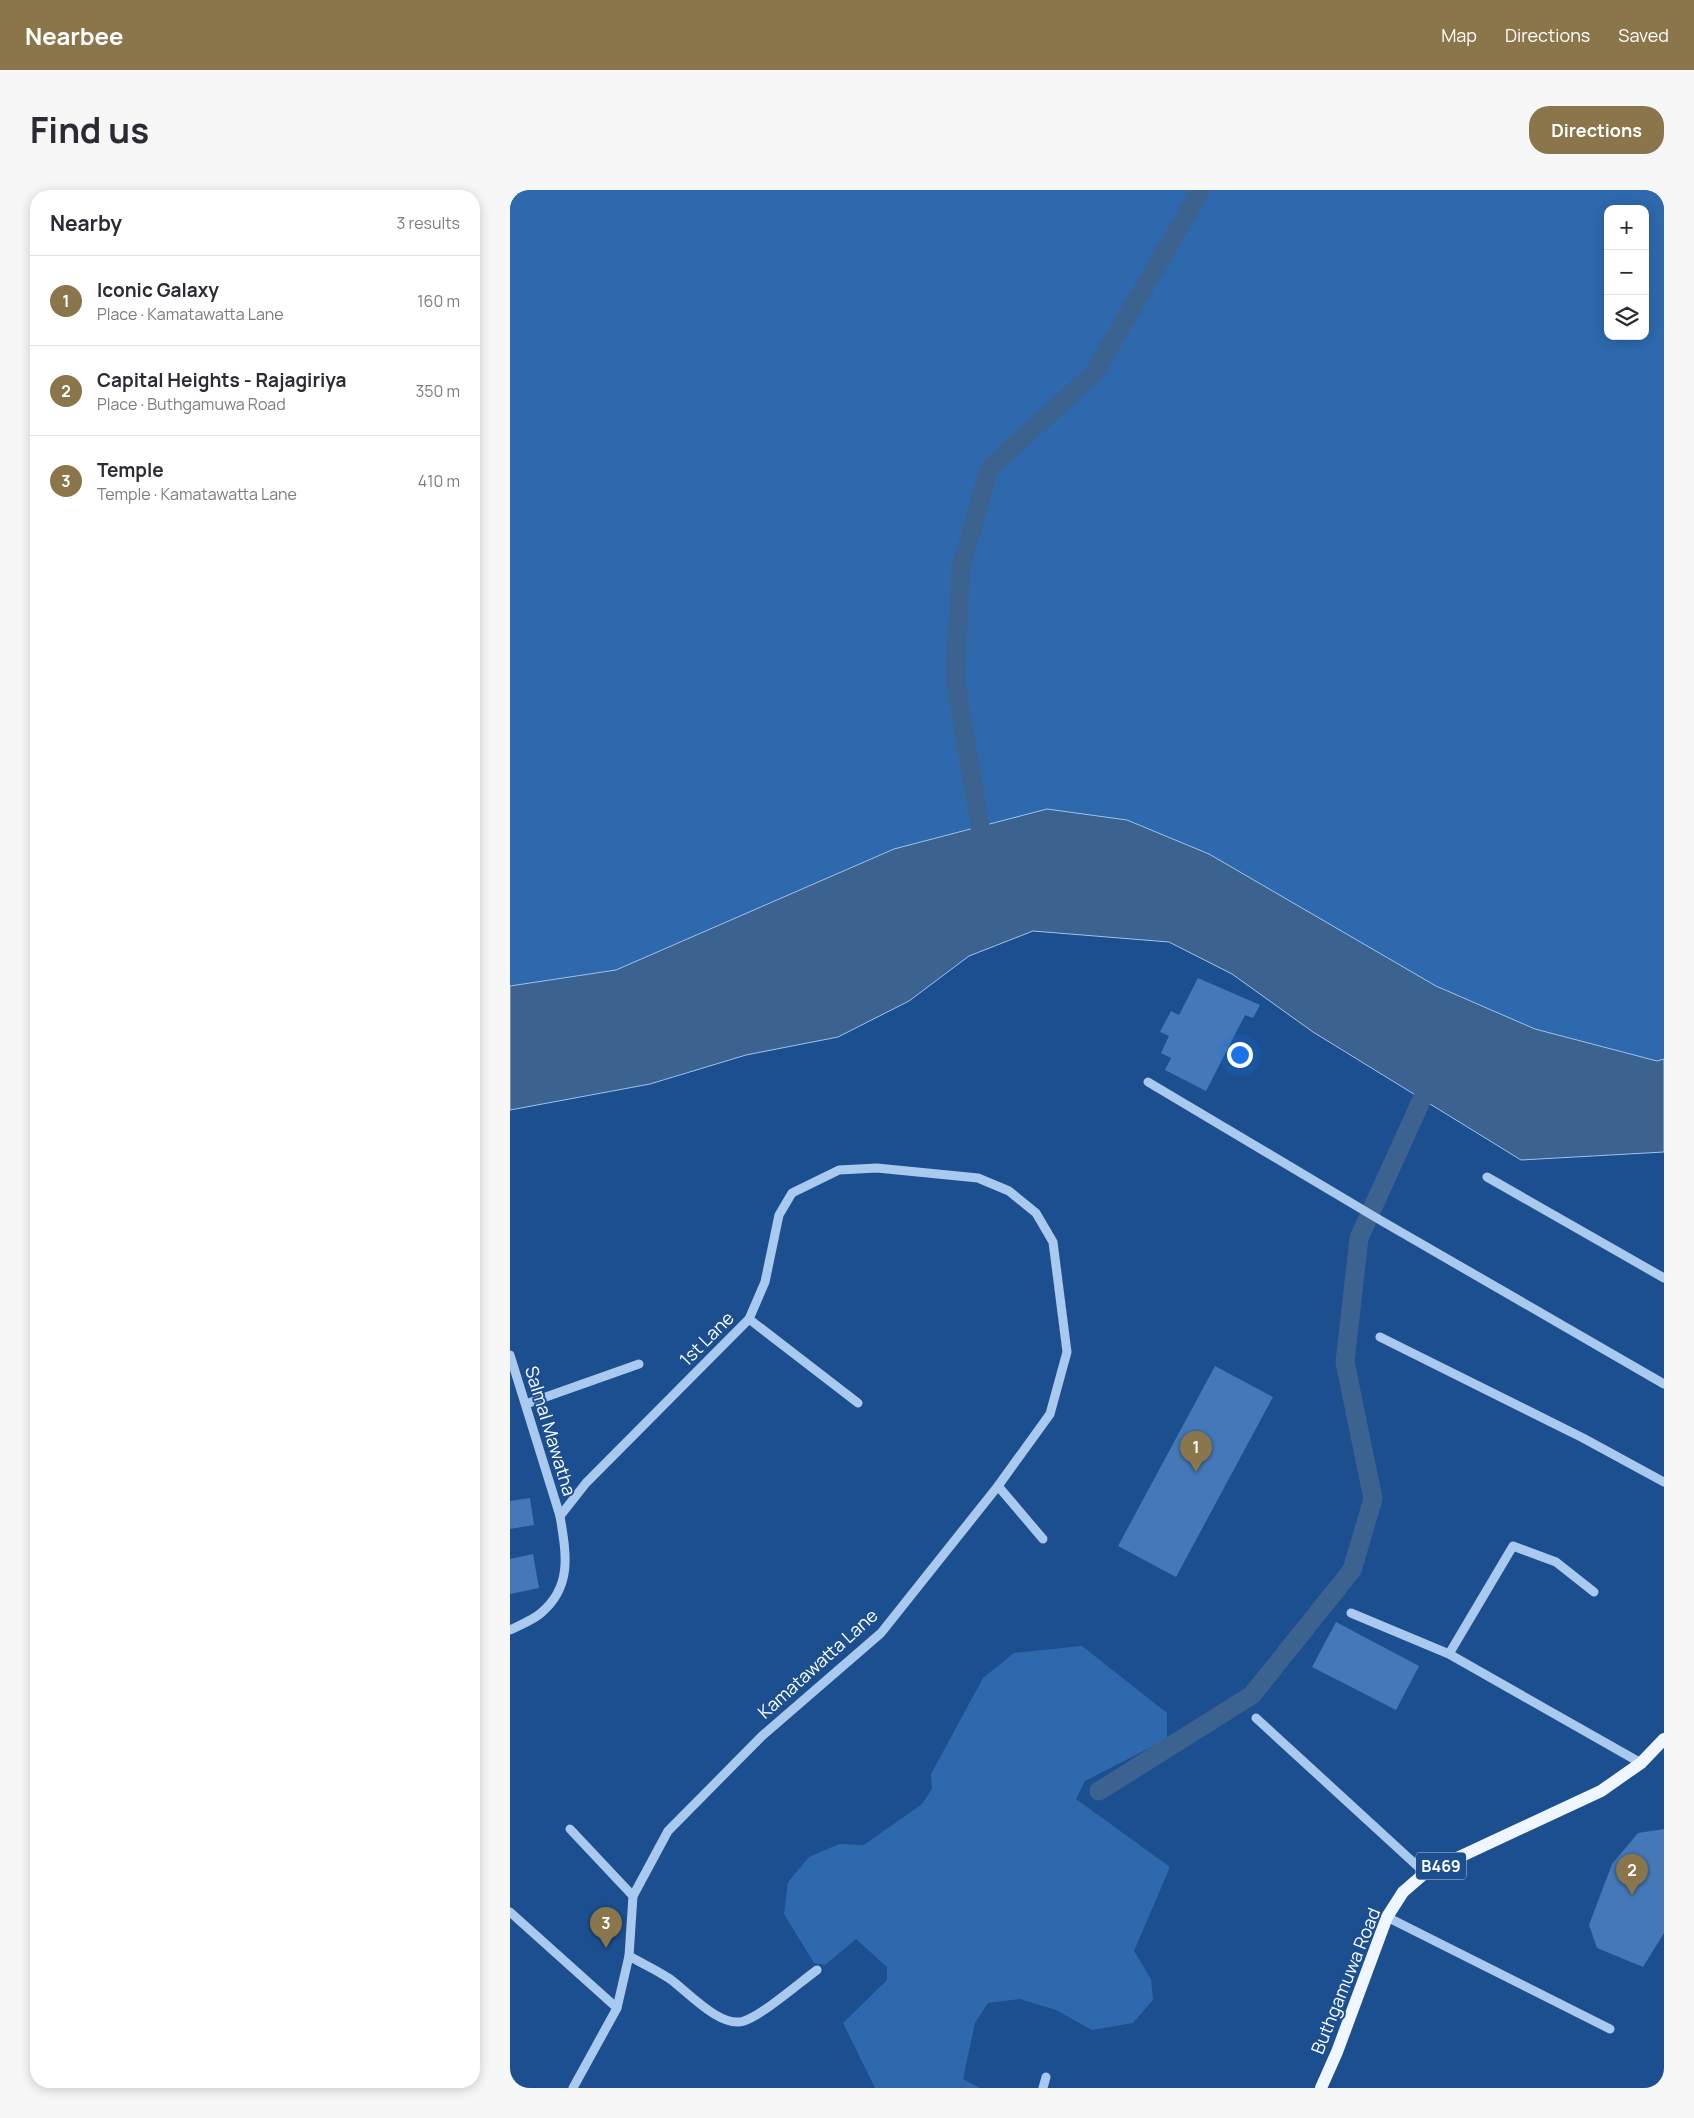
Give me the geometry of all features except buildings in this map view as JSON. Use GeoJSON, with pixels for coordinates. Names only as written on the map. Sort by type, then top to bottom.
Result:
{"type":"FeatureCollection","features":[{"type":"Feature","properties":{"kind":"main road","name":"Buthgamuwa Road"},"geometry":{"type":"LineString","coordinates":[[1321,2088],[1337,2052],[1387,1917],[1403,1892],[1425,1873],[1601,1791],[1642,1763],[1664,1740]]}},
{"type":"Feature","properties":{"kind":"street"},"geometry":{"type":"LineString","coordinates":[[1148,1082],[1380,1220],[1664,1384]]}},
{"type":"Feature","properties":{"kind":"street","name":"1st Lane"},"geometry":{"type":"LineString","coordinates":[[560,1516],[586,1483],[749,1319],[765,1282],[779,1215],[792,1193],[838,1170],[877,1168],[978,1178]]}},
{"type":"Feature","properties":{"kind":"street"},"geometry":{"type":"LineString","coordinates":[[1487,1177],[1664,1278]]}},
{"type":"Feature","properties":{"kind":"street","name":"Kamatawatta Lane"},"geometry":{"type":"LineString","coordinates":[[573,2088],[617,2008],[630,1956],[634,1896],[668,1831],[762,1736],[881,1633],[998,1486],[1050,1414],[1067,1352],[1053,1242],[1036,1213],[1009,1190],[978,1178]]}},
{"type":"Feature","properties":{"kind":"street"},"geometry":{"type":"LineString","coordinates":[[749,1319],[858,1403]]}},
{"type":"Feature","properties":{"kind":"street"},"geometry":{"type":"LineString","coordinates":[[1380,1337],[1583,1438],[1664,1482]]}},
{"type":"Feature","properties":{"kind":"street","name":"Salmal Mawatha"},"geometry":{"type":"LineString","coordinates":[[510,1355],[560,1516]]}},
{"type":"Feature","properties":{"kind":"street"},"geometry":{"type":"LineString","coordinates":[[526,1404],[639,1364]]}},
{"type":"Feature","properties":{"kind":"street"},"geometry":{"type":"LineString","coordinates":[[998,1486],[1042,1539]]}},
{"type":"Feature","properties":{"kind":"street"},"geometry":{"type":"LineString","coordinates":[[510,1630],[540,1614],[560,1592],[566,1557],[560,1516]]}},
{"type":"Feature","properties":{"kind":"street"},"geometry":{"type":"LineString","coordinates":[[1449,1654],[1513,1546],[1556,1562],[1594,1592]]}},
{"type":"Feature","properties":{"kind":"street"},"geometry":{"type":"LineString","coordinates":[[1351,1613],[1449,1654],[1642,1763]]}},
{"type":"Feature","properties":{"kind":"street"},"geometry":{"type":"LineString","coordinates":[[1256,1718],[1425,1873]]}},
{"type":"Feature","properties":{"kind":"street"},"geometry":{"type":"LineString","coordinates":[[570,1828],[634,1896]]}},
{"type":"Feature","properties":{"kind":"street"},"geometry":{"type":"LineString","coordinates":[[510,1912],[617,2008]]}},
{"type":"Feature","properties":{"kind":"street"},"geometry":{"type":"LineString","coordinates":[[1387,1917],[1610,2029]]}},
{"type":"Feature","properties":{"kind":"street"},"geometry":{"type":"LineString","coordinates":[[630,1956],[669,1978],[714,2014],[728,2021],[743,2022],[816,1970]]}},
{"type":"Feature","properties":{"kind":"street"},"geometry":{"type":"LineString","coordinates":[[1044,2088],[1046,2077]]}},
{"type":"Feature","properties":{"kind":"shaded area"},"geometry":{"type":"Polygon","coordinates":[[[510,190],[1664,190],[1664,1059],[1657,1061],[1535,1029],[1436,986],[894,849],[616,970],[510,986],[510,190]]]}},
{"type":"Feature","properties":{"kind":"shaded area"},"geometry":{"type":"Polygon","coordinates":[[[1047,809],[1127,820],[1209,854],[1436,986],[1535,1029],[1657,1061],[1664,1059],[1664,1152],[1521,1160],[1313,1032],[1232,974],[1169,942],[1033,931],[969,956],[909,1001],[838,1037],[746,1055],[650,1084],[510,1110],[510,986],[616,970],[894,849],[1047,809]]]}},
{"type":"Feature","properties":{"kind":"shaded area"},"geometry":{"type":"Polygon","coordinates":[[[1082,1646],[1167,1713],[1167,1739],[1085,1781],[1076,1799],[1170,1867],[1134,1951],[1151,1979],[1153,2000],[1133,2023],[1092,2030],[1056,2010],[1020,1999],[988,2003],[975,2023],[963,2079],[980,2088],[875,2088],[843,2023],[887,1980],[887,1967],[856,1939],[825,1965],[814,1963],[784,1914],[788,1882],[809,1857],[839,1844],[864,1845],[922,1804],[932,1789],[931,1774],[983,1678],[1014,1653],[1082,1646]]]}},
{"type":"Feature","properties":{"kind":"waterway"},"geometry":{"type":"LineString","coordinates":[[980,827],[955,678],[961,568],[989,469],[1094,373],[1201,190]]}},
{"type":"Feature","properties":{"kind":"waterway"},"geometry":{"type":"LineString","coordinates":[[1099,1791],[1252,1695],[1352,1570],[1373,1499],[1345,1362],[1359,1238],[1432,1077]]}},
{"type":"Feature","properties":{"kind":"place","name":"Iconic Galaxy"},"geometry":{"type":"Point","coordinates":[1196,1472]}},
{"type":"Feature","properties":{"kind":"place","name":"Capital Heights - Rajagiriya"},"geometry":{"type":"Point","coordinates":[1632,1895]}},
{"type":"Feature","properties":{"kind":"place","name":"Temple"},"geometry":{"type":"Point","coordinates":[606,1948]}}]}
